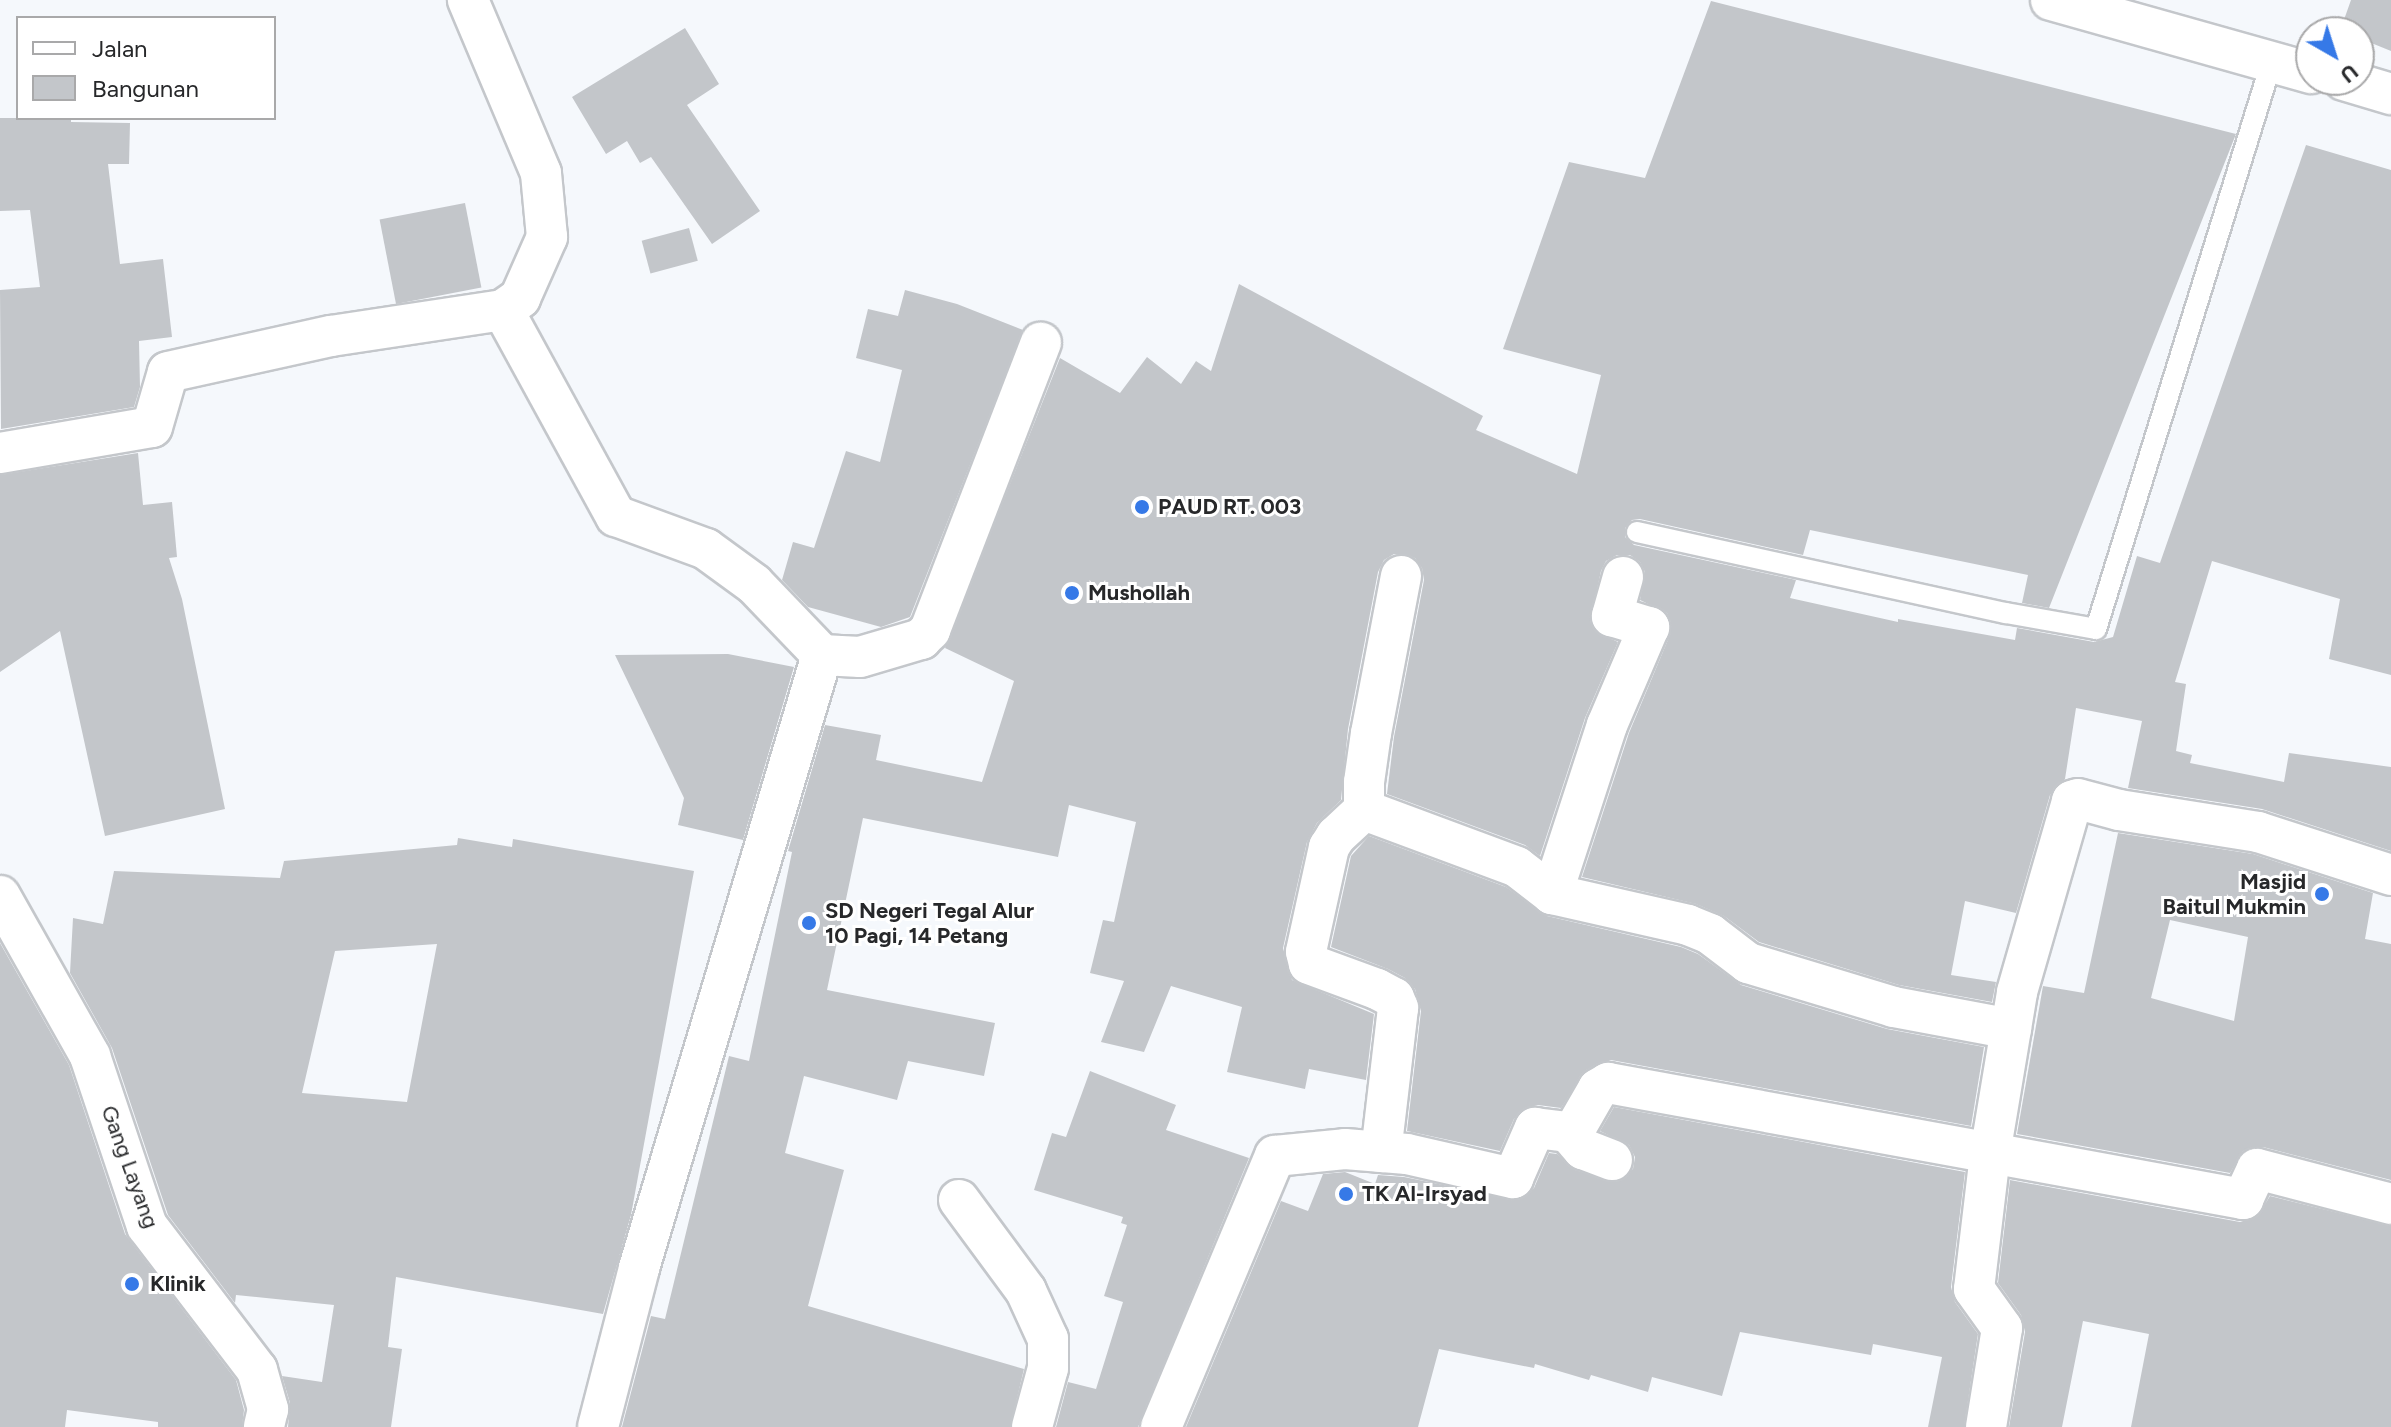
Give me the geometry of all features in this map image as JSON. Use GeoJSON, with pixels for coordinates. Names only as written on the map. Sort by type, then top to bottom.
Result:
{"type":"FeatureCollection","features":[{"type":"Feature","properties":{"kind":"street"},"geometry":{"type":"LineString","coordinates":[[0,453],[152,427],[168,372],[331,336],[503,310],[520,298],[547,237],[541,173],[468,0]]}},
{"type":"Feature","properties":{"kind":"street"},"geometry":{"type":"LineString","coordinates":[[2051,0],[2295,69]]}},
{"type":"Feature","properties":{"kind":"street"},"geometry":{"type":"LineString","coordinates":[[503,310],[616,516],[706,549],[754,584],[822,655],[860,657],[921,639],[930,630],[1041,343]]}},
{"type":"Feature","properties":{"kind":"street"},"geometry":{"type":"LineString","coordinates":[[1381,1152],[1398,1008],[1394,998],[1377,989],[1309,964],[1306,952],[1329,847],[1336,836],[1364,810],[1364,782],[1371,733],[1401,576]]}},
{"type":"Feature","properties":{"kind":"street"},"geometry":{"type":"LineString","coordinates":[[1552,894],[1607,725],[1649,627],[1612,616],[1623,577]]}},
{"type":"Feature","properties":{"kind":"street"},"geometry":{"type":"LineString","coordinates":[[598,1427],[639,1268],[822,655]]}},
{"type":"Feature","properties":{"kind":"street"},"geometry":{"type":"LineString","coordinates":[[1986,1427],[2002,1328],[1974,1289],[1990,1154],[2017,992],[2072,801],[2078,799],[2119,810],[2258,832],[2391,875]]}},
{"type":"Feature","properties":{"kind":"street"},"geometry":{"type":"LineString","coordinates":[[1364,810],[1517,867],[1552,894],[1688,925],[1710,934],[1748,963],[1894,1007],[2011,1029]]}},
{"type":"Feature","properties":{"kind":"street","name":"Gang Layang"},"geometry":{"type":"LineString","coordinates":[[0,896],[90,1056],[147,1226],[257,1370],[268,1409],[264,1427]]}},
{"type":"Feature","properties":{"kind":"street"},"geometry":{"type":"LineString","coordinates":[[1161,1427],[1275,1156],[1345,1149],[1407,1154],[1507,1179],[1516,1172],[1535,1128],[1568,1132],[1580,1125],[1598,1089],[1608,1083],[2243,1199],[2257,1169],[2391,1204]]}},
{"type":"Feature","properties":{"kind":"street"},"geometry":{"type":"LineString","coordinates":[[1568,1132],[1583,1149],[1612,1160]]}},
{"type":"Feature","properties":{"kind":"street"},"geometry":{"type":"LineString","coordinates":[[959,1200],[1026,1291],[1048,1339],[1048,1368],[1032,1427]]}},
{"type":"Feature","properties":{"kind":"lane"},"geometry":{"type":"LineString","coordinates":[[1637,532],[2006,613],[2096,629],[2271,64]]}},
{"type":"Feature","properties":{"kind":"building"},"geometry":{"type":"Polygon","coordinates":[[[2351,0],[2391,0],[2391,51],[2375,44],[2375,16],[2345,16],[2351,0]]]}},
{"type":"Feature","properties":{"kind":"building"},"geometry":{"type":"Polygon","coordinates":[[[1711,1],[2236,134],[2049,608],[2022,603],[2028,575],[1810,530],[1803,555],[1640,519],[1632,520],[1625,528],[1625,537],[1634,545],[1796,580],[1790,598],[1898,622],[1898,619],[2015,640],[2017,628],[2094,642],[2113,637],[2137,556],[2160,563],[2306,145],[2391,170],[2391,675],[2329,659],[2340,599],[2212,561],[2175,682],[2186,684],[2176,751],[2192,755],[2190,763],[2284,782],[2289,753],[2391,767],[2391,851],[2262,809],[2128,788],[2142,721],[2076,708],[2065,779],[2050,795],[2016,913],[1965,901],[1951,975],[1996,982],[1992,1002],[1899,985],[1759,942],[1724,916],[1696,904],[1582,877],[1629,733],[1670,635],[1671,623],[1667,613],[1640,600],[1645,572],[1640,562],[1630,555],[1617,555],[1606,561],[1601,571],[1590,621],[1596,632],[1618,642],[1585,718],[1540,856],[1525,845],[1387,794],[1394,737],[1424,580],[1422,568],[1415,558],[1394,554],[1384,560],[1378,572],[1348,729],[1341,800],[1317,823],[1307,842],[1283,948],[1292,980],[1374,1014],[1366,1080],[1309,1069],[1305,1089],[1227,1072],[1242,1007],[1171,986],[1144,1052],[1101,1042],[1124,981],[1090,973],[1103,920],[1114,922],[1136,822],[1069,805],[1058,857],[863,818],[827,990],[995,1023],[984,1076],[908,1061],[897,1100],[804,1076],[785,1153],[844,1170],[808,1306],[1024,1369],[1010,1427],[622,1427],[651,1316],[665,1319],[729,1056],[749,1061],[792,852],[788,851],[825,725],[881,735],[876,760],[982,782],[1014,681],[945,648],[1060,358],[1120,393],[1147,357],[1181,384],[1196,361],[1211,371],[1239,284],[1483,416],[1476,430],[1577,474],[1601,375],[1503,349],[1569,162],[1645,178],[1711,1]]]}},
{"type":"Feature","properties":{"kind":"building"},"geometry":{"type":"Polygon","coordinates":[[[685,28],[719,84],[687,105],[760,211],[712,244],[651,157],[640,163],[627,141],[606,154],[572,97],[685,28]]]}},
{"type":"Feature","properties":{"kind":"building"},"geometry":{"type":"Polygon","coordinates":[[[0,118],[130,123],[129,164],[108,164],[120,264],[163,259],[172,337],[139,341],[140,387],[134,407],[1,429],[0,290],[40,287],[30,210],[0,211],[0,118]]]}},
{"type":"Feature","properties":{"kind":"building"},"geometry":{"type":"Polygon","coordinates":[[[465,203],[481,287],[396,304],[380,220],[465,203]]]}},
{"type":"Feature","properties":{"kind":"building"},"geometry":{"type":"Polygon","coordinates":[[[689,228],[698,261],[650,274],[642,241],[689,228]]]}},
{"type":"Feature","properties":{"kind":"building"},"geometry":{"type":"Polygon","coordinates":[[[905,290],[957,304],[1023,330],[910,617],[881,627],[808,607],[782,580],[793,542],[814,548],[846,451],[880,462],[902,370],[856,358],[868,309],[898,316],[905,290]]]}},
{"type":"Feature","properties":{"kind":"building"},"geometry":{"type":"Polygon","coordinates":[[[138,453],[143,505],[172,502],[177,557],[169,558],[182,599],[225,809],[105,836],[60,631],[0,672],[0,475],[138,453]]]}},
{"type":"Feature","properties":{"kind":"building"},"geometry":{"type":"Polygon","coordinates":[[[728,654],[794,667],[743,840],[678,825],[684,798],[615,655],[728,654]]]}},
{"type":"Feature","properties":{"kind":"building"},"geometry":{"type":"Polygon","coordinates":[[[2118,833],[2253,854],[2373,893],[2365,939],[2391,944],[2391,1180],[2263,1147],[2243,1151],[2230,1173],[2017,1134],[2043,986],[2084,993],[2118,833]],[[2170,920],[2151,998],[2234,1021],[2248,937],[2170,920]]]}},
{"type":"Feature","properties":{"kind":"building"},"geometry":{"type":"Polygon","coordinates":[[[1369,836],[1506,887],[1547,916],[1681,947],[1698,954],[1741,985],[1887,1029],[1984,1047],[1971,1126],[1611,1060],[1586,1070],[1561,1108],[1538,1105],[1523,1109],[1514,1119],[1500,1151],[1407,1131],[1421,1011],[1415,989],[1405,978],[1388,969],[1331,947],[1351,856],[1369,836]]]}},
{"type":"Feature","properties":{"kind":"building"},"geometry":{"type":"Polygon","coordinates":[[[458,838],[512,847],[513,839],[694,871],[631,1215],[603,1314],[396,1277],[388,1347],[402,1349],[391,1427],[288,1427],[290,1403],[282,1376],[322,1382],[334,1305],[236,1295],[235,1303],[168,1215],[112,1048],[70,973],[73,918],[103,924],[114,871],[280,878],[284,861],[457,845],[458,838]],[[437,944],[335,951],[302,1093],[407,1102],[437,944]]]}},
{"type":"Feature","properties":{"kind":"building"},"geometry":{"type":"Polygon","coordinates":[[[0,943],[69,1065],[125,1234],[236,1380],[244,1410],[242,1427],[158,1427],[158,1422],[67,1410],[65,1427],[0,1427],[0,943]]]}},
{"type":"Feature","properties":{"kind":"building"},"geometry":{"type":"Polygon","coordinates":[[[1090,1071],[1176,1105],[1166,1130],[1249,1158],[1138,1427],[1056,1427],[1068,1382],[1096,1389],[1123,1302],[1104,1296],[1127,1225],[1121,1223],[1123,1217],[1034,1190],[1052,1133],[1066,1137],[1090,1071]]]}},
{"type":"Feature","properties":{"kind":"building"},"geometry":{"type":"Polygon","coordinates":[[[1614,1107],[1965,1172],[1951,1287],[1955,1302],[1978,1334],[1964,1427],[1928,1427],[1942,1357],[1873,1344],[1871,1355],[1740,1332],[1722,1396],[1652,1377],[1648,1392],[1591,1375],[1589,1380],[1535,1364],[1534,1368],[1439,1349],[1418,1427],[1186,1427],[1281,1201],[1308,1211],[1323,1174],[1345,1172],[1375,1184],[1378,1175],[1404,1177],[1518,1200],[1534,1188],[1549,1153],[1557,1154],[1575,1170],[1616,1182],[1633,1169],[1635,1157],[1629,1145],[1600,1131],[1614,1107]]]}},
{"type":"Feature","properties":{"kind":"building"},"geometry":{"type":"Polygon","coordinates":[[[2010,1180],[2240,1222],[2258,1216],[2270,1196],[2391,1226],[2391,1427],[2131,1427],[2149,1334],[2083,1321],[2062,1427],[2009,1427],[2025,1332],[2021,1315],[1998,1283],[2010,1180]]]}},
{"type":"Feature","properties":{"kind":"place","name":"PAUD RT. 003"},"geometry":{"type":"Point","coordinates":[1142,507]}},
{"type":"Feature","properties":{"kind":"place","name":"Mushollah"},"geometry":{"type":"Point","coordinates":[1072,593]}},
{"type":"Feature","properties":{"kind":"place","name":"Masjid Baitul Mukmin"},"geometry":{"type":"Point","coordinates":[2322,894]}},
{"type":"Feature","properties":{"kind":"place","name":"SD Negeri Tegal Alur 10 Pagi, 14 Petang"},"geometry":{"type":"Point","coordinates":[809,923]}},
{"type":"Feature","properties":{"kind":"place","name":"TK Al-Irsyad"},"geometry":{"type":"Point","coordinates":[1346,1194]}},
{"type":"Feature","properties":{"kind":"place","name":"Klinik"},"geometry":{"type":"Point","coordinates":[132,1284]}}]}
